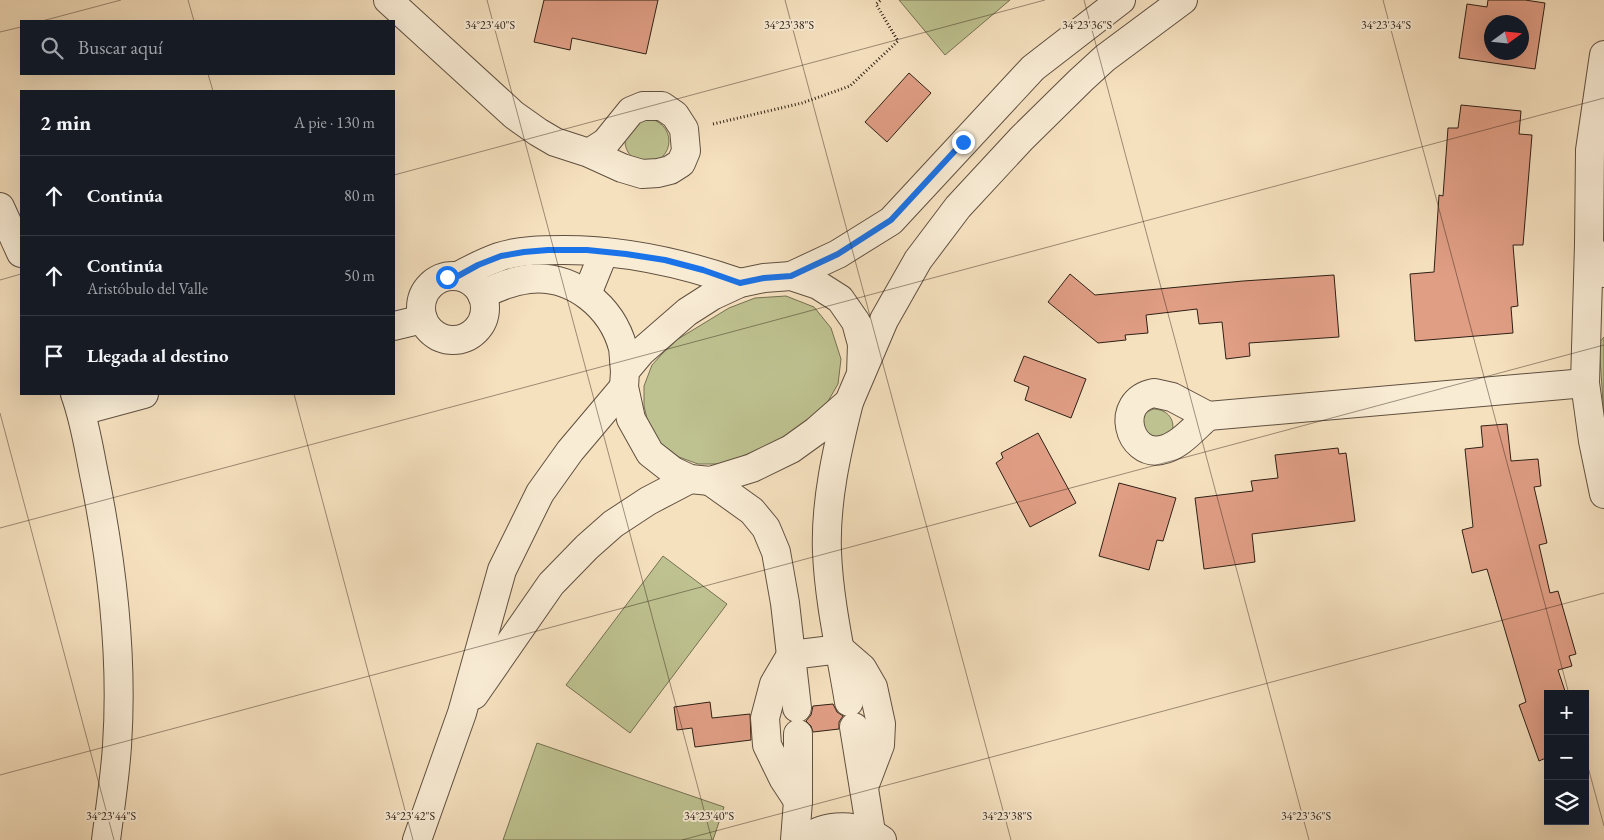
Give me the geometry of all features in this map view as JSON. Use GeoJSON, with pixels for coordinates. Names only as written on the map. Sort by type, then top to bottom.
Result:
{"type":"FeatureCollection","features":[{"type":"Feature","properties":{"kind":"street"},"geometry":{"type":"LineString","coordinates":[[388,0],[514,115],[555,142],[589,153],[628,170],[642,174],[658,173],[670,170],[681,163],[686,151],[684,129],[675,115],[662,106],[643,106],[631,111],[606,142],[589,153]]}},
{"type":"Feature","properties":{"kind":"street"},"geometry":{"type":"LineString","coordinates":[[417,840],[462,713],[502,570],[540,494],[624,379],[640,352],[687,312],[712,296],[740,283],[764,278],[791,276],[838,254],[891,220],[1032,68],[1121,0]]}},
{"type":"Feature","properties":{"kind":"street"},"geometry":{"type":"LineString","coordinates":[[877,836],[864,787],[831,597],[827,552],[828,519],[837,449],[849,402],[884,320],[918,260],[958,207],[1022,138],[1081,80],[1105,58],[1183,0]]}},
{"type":"Feature","properties":{"kind":"street"},"geometry":{"type":"LineString","coordinates":[[1604,54],[1590,150],[1585,384],[1593,441],[1604,494]]}},
{"type":"Feature","properties":{"kind":"street"},"geometry":{"type":"LineString","coordinates":[[0,207],[20,251]]}},
{"type":"Feature","properties":{"kind":"street"},"geometry":{"type":"LineString","coordinates":[[1589,244],[1604,273]]}},
{"type":"Feature","properties":{"kind":"street"},"geometry":{"type":"LineString","coordinates":[[458,276],[476,286],[482,295],[484,314],[474,332],[455,340],[445,339],[435,335],[423,319],[422,302],[428,288],[437,280],[458,276],[478,265],[501,256],[548,250],[604,252],[665,260],[703,270],[740,283]]}},
{"type":"Feature","properties":{"kind":"street"},"geometry":{"type":"LineString","coordinates":[[587,294],[604,252]]}},
{"type":"Feature","properties":{"kind":"street"},"geometry":{"type":"LineString","coordinates":[[791,276],[818,285],[840,299],[856,322],[862,344],[861,374]]}},
{"type":"Feature","properties":{"kind":"street"},"geometry":{"type":"LineString","coordinates":[[482,295],[497,287],[513,282],[538,279],[568,284],[587,294],[603,310],[616,328],[623,349],[624,379],[631,419],[650,453],[673,471],[700,480],[752,511],[766,528],[776,552],[785,603],[791,655],[797,721],[798,801],[795,840]]}},
{"type":"Feature","properties":{"kind":"street"},"geometry":{"type":"LineString","coordinates":[[395,326],[423,319]]}},
{"type":"Feature","properties":{"kind":"street"},"geometry":{"type":"LineString","coordinates":[[1208,416],[1585,384]]}},
{"type":"Feature","properties":{"kind":"street"},"geometry":{"type":"LineString","coordinates":[[106,840],[118,746],[118,680],[114,611],[101,509],[78,402],[136,395]]}},
{"type":"Feature","properties":{"kind":"street"},"geometry":{"type":"LineString","coordinates":[[462,713],[551,584],[613,524],[648,501],[700,480],[752,468],[790,448],[816,431],[849,402]]}},
{"type":"Feature","properties":{"kind":"street"},"geometry":{"type":"LineString","coordinates":[[791,655],[840,649],[862,668],[873,687],[881,724],[880,744],[864,787]]}},
{"type":"Feature","properties":{"kind":"street"},"geometry":{"type":"LineString","coordinates":[[791,655],[774,684],[765,718],[767,746],[783,778],[798,801]]}},
{"type":"Feature","properties":{"kind":"street"},"geometry":{"type":"LineString","coordinates":[[804,840],[811,835],[830,828],[851,827],[877,836]]}},
{"type":"Feature","properties":{"kind":"path"},"geometry":{"type":"LineString","coordinates":[[684,129],[727,122],[802,103],[850,86],[898,40],[876,4],[881,0]]}},
{"type":"Feature","properties":{"kind":"green space"},"geometry":{"type":"Polygon","coordinates":[[[899,0],[1010,0],[945,55],[899,0]]]}},
{"type":"Feature","properties":{"kind":"green space"},"geometry":{"type":"Polygon","coordinates":[[[651,119],[663,125],[668,132],[668,150],[663,157],[656,162],[643,163],[635,160],[628,153],[625,137],[628,129],[635,122],[651,119]]]}},
{"type":"Feature","properties":{"kind":"green space"},"geometry":{"type":"Polygon","coordinates":[[[786,296],[814,307],[831,328],[841,359],[838,384],[827,403],[808,422],[776,442],[724,464],[698,464],[679,457],[658,441],[649,427],[644,406],[644,386],[652,365],[678,339],[729,308],[755,298],[786,296]]]}},
{"type":"Feature","properties":{"kind":"green space"},"geometry":{"type":"Polygon","coordinates":[[[1604,337],[1604,417],[1599,343],[1604,337]]]}},
{"type":"Feature","properties":{"kind":"green space"},"geometry":{"type":"Polygon","coordinates":[[[1153,409],[1163,411],[1170,417],[1173,430],[1171,435],[1150,442],[1140,419],[1153,409]]]}},
{"type":"Feature","properties":{"kind":"green space"},"geometry":{"type":"Polygon","coordinates":[[[663,556],[727,604],[630,733],[566,685],[663,556]]]}},
{"type":"Feature","properties":{"kind":"green space"},"geometry":{"type":"Polygon","coordinates":[[[537,743],[724,807],[713,840],[503,840],[537,743]]]}},
{"type":"Feature","properties":{"kind":"building"},"geometry":{"type":"Polygon","coordinates":[[[544,0],[658,0],[646,54],[572,38],[570,50],[534,42],[544,0]]]}},
{"type":"Feature","properties":{"kind":"building"},"geometry":{"type":"Polygon","coordinates":[[[1488,0],[1525,0],[1545,3],[1535,69],[1459,58],[1467,4],[1487,7],[1488,0]]]}},
{"type":"Feature","properties":{"kind":"building"},"geometry":{"type":"Polygon","coordinates":[[[909,73],[931,93],[887,142],[865,122],[909,73]]]}},
{"type":"Feature","properties":{"kind":"building"},"geometry":{"type":"Polygon","coordinates":[[[1461,105],[1521,111],[1519,134],[1532,135],[1523,245],[1513,245],[1518,306],[1511,307],[1513,333],[1415,341],[1410,274],[1434,272],[1439,195],[1443,196],[1448,128],[1458,128],[1461,105]]]}},
{"type":"Feature","properties":{"kind":"building"},"geometry":{"type":"Polygon","coordinates":[[[1070,274],[1095,295],[1243,281],[1334,275],[1339,337],[1249,343],[1250,356],[1226,359],[1222,322],[1199,324],[1197,309],[1146,315],[1148,333],[1125,335],[1126,340],[1098,343],[1048,302],[1070,274]]]}},
{"type":"Feature","properties":{"kind":"building"},"geometry":{"type":"Polygon","coordinates":[[[1024,356],[1086,379],[1071,418],[1025,400],[1029,387],[1014,381],[1024,356]]]}},
{"type":"Feature","properties":{"kind":"building"},"geometry":{"type":"Polygon","coordinates":[[[1507,424],[1511,461],[1538,459],[1541,486],[1534,487],[1547,543],[1539,545],[1550,593],[1558,591],[1576,654],[1569,656],[1572,666],[1558,670],[1565,690],[1544,690],[1544,759],[1539,761],[1519,705],[1526,702],[1487,569],[1472,573],[1462,530],[1473,527],[1465,449],[1483,447],[1481,426],[1507,424]]]}},
{"type":"Feature","properties":{"kind":"building"},"geometry":{"type":"Polygon","coordinates":[[[1038,433],[1076,503],[1030,527],[996,463],[1003,458],[1001,453],[1038,433]]]}},
{"type":"Feature","properties":{"kind":"building"},"geometry":{"type":"Polygon","coordinates":[[[1338,448],[1339,454],[1346,453],[1355,521],[1252,534],[1255,562],[1204,569],[1195,498],[1253,491],[1251,481],[1278,478],[1275,455],[1338,448]]]}},
{"type":"Feature","properties":{"kind":"building"},"geometry":{"type":"Polygon","coordinates":[[[1119,483],[1176,498],[1163,541],[1157,540],[1149,570],[1099,556],[1119,483]]]}},
{"type":"Feature","properties":{"kind":"building"},"geometry":{"type":"Polygon","coordinates":[[[710,702],[712,718],[750,714],[751,740],[695,747],[692,728],[677,730],[674,707],[710,702]]]}},
{"type":"Feature","properties":{"kind":"building"},"geometry":{"type":"Polygon","coordinates":[[[833,704],[837,712],[843,716],[839,722],[839,729],[813,732],[811,726],[806,721],[811,715],[813,706],[833,704]]]}},
{"type":"Feature","properties":{"kind":"route"},"geometry":{"type":"LineString","coordinates":[[447,277],[458,276],[478,265],[501,256],[548,250],[587,250],[665,260],[703,270],[740,283],[764,278],[791,276],[838,254],[891,220],[912,200],[963,142]]}}]}
